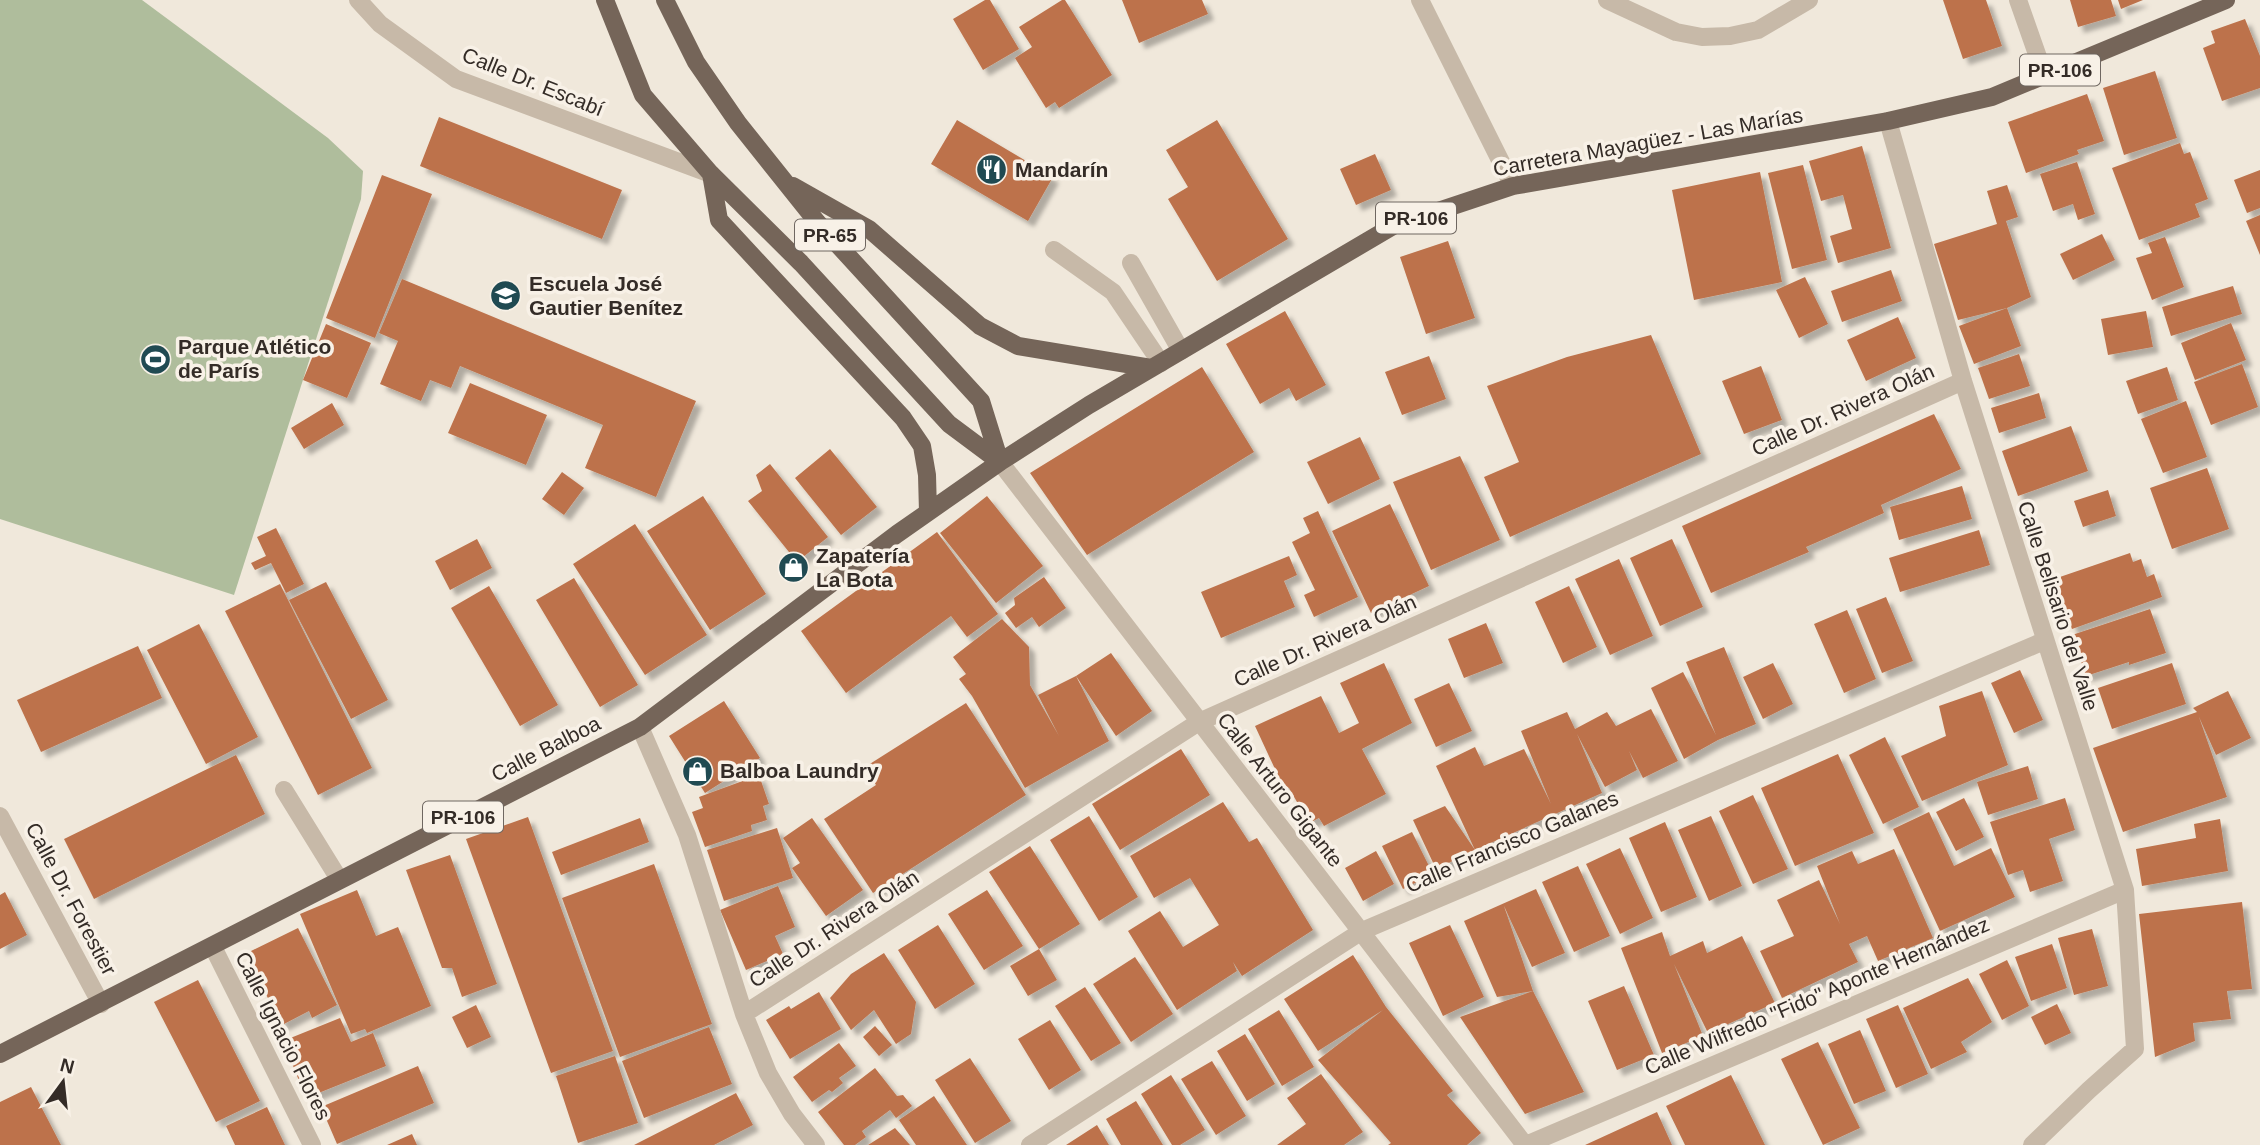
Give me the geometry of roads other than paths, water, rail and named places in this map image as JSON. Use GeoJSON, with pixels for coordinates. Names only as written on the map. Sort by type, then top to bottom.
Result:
{"type":"FeatureCollection","features":[{"type":"Feature","properties":{"kind":"main road","name":"PR-65"},"geometry":{"type":"LineString","coordinates":[[605,0],[643,95],[711,174],[801,262],[949,424],[1000,462]]}},
{"type":"Feature","properties":{"kind":"main road","name":"PR-65"},"geometry":{"type":"LineString","coordinates":[[665,0],[695,62],[738,123],[817,222],[981,401],[1000,462]]}},
{"type":"Feature","properties":{"kind":"main road","name":"Carretera Mayagüez - Las Marías"},"geometry":{"type":"LineString","coordinates":[[1000,462],[1393,226],[1513,186],[1888,121],[1992,97],[2226,0]]}},
{"type":"Feature","properties":{"kind":"main road"},"geometry":{"type":"LineString","coordinates":[[711,174],[719,220],[903,418],[922,446],[927,475],[928,512]]}},
{"type":"Feature","properties":{"kind":"main road"},"geometry":{"type":"LineString","coordinates":[[785,181],[869,229],[980,326],[1018,346],[1156,366]]}},
{"type":"Feature","properties":{"kind":"main road","name":"Calle Balboa"},"geometry":{"type":"LineString","coordinates":[[0,1054],[640,727],[928,512],[1000,462]]}},
{"type":"Feature","properties":{"kind":"street","name":"Calle Dr. Escabí"},"geometry":{"type":"LineString","coordinates":[[358,0],[380,24],[456,79],[711,174]]}},
{"type":"Feature","properties":{"kind":"street"},"geometry":{"type":"LineString","coordinates":[[1420,0],[1513,186]]}},
{"type":"Feature","properties":{"kind":"street"},"geometry":{"type":"LineString","coordinates":[[1607,0],[1676,32],[1702,37],[1730,36],[1758,30],[1809,0]]}},
{"type":"Feature","properties":{"kind":"street"},"geometry":{"type":"LineString","coordinates":[[2018,0],[2045,77]]}},
{"type":"Feature","properties":{"kind":"street","name":"Calle Belisario del Valle"},"geometry":{"type":"LineString","coordinates":[[1888,121],[1963,381],[2125,890],[2135,1049],[2032,1145]]}},
{"type":"Feature","properties":{"kind":"street"},"geometry":{"type":"LineString","coordinates":[[1054,250],[1113,292],[1156,366]]}},
{"type":"Feature","properties":{"kind":"street"},"geometry":{"type":"LineString","coordinates":[[1131,264],[1181,351]]}},
{"type":"Feature","properties":{"kind":"street","name":"Calle Dr. Rivera Olán"},"geometry":{"type":"LineString","coordinates":[[744,1014],[1199,722],[1963,381]]}},
{"type":"Feature","properties":{"kind":"street","name":"Calle Arturo Gigante"},"geometry":{"type":"LineString","coordinates":[[1000,462],[1525,1145]]}},
{"type":"Feature","properties":{"kind":"street","name":"Calle Francisco Galanes"},"geometry":{"type":"LineString","coordinates":[[1030,1145],[1362,930],[2044,641]]}},
{"type":"Feature","properties":{"kind":"street"},"geometry":{"type":"LineString","coordinates":[[640,727],[687,835],[744,1014],[768,1073],[792,1114],[816,1145]]}},
{"type":"Feature","properties":{"kind":"street"},"geometry":{"type":"LineString","coordinates":[[284,790],[339,879]]}},
{"type":"Feature","properties":{"kind":"street","name":"Calle Dr. Forestier"},"geometry":{"type":"LineString","coordinates":[[0,816],[101,1004]]}},
{"type":"Feature","properties":{"kind":"street","name":"Calle Wilfredo \"Fido\" Aponte Hernández"},"geometry":{"type":"LineString","coordinates":[[1525,1145],[2125,890]]}},
{"type":"Feature","properties":{"kind":"street","name":"Calle Ignacio Flores"},"geometry":{"type":"LineString","coordinates":[[213,947],[312,1145]]}},
{"type":"Feature","properties":{"kind":"place","name":"Mandarín"},"geometry":{"type":"Point","coordinates":[992,170]}},
{"type":"Feature","properties":{"kind":"place","name":"Escuela José Gautier Benítez"},"geometry":{"type":"Point","coordinates":[506,296]}},
{"type":"Feature","properties":{"kind":"place","name":"Parque Atlético de París"},"geometry":{"type":"Point","coordinates":[155,359]}},
{"type":"Feature","properties":{"kind":"place","name":"Zapatería La Bota"},"geometry":{"type":"Point","coordinates":[793,568]}},
{"type":"Feature","properties":{"kind":"place","name":"Balboa Laundry"},"geometry":{"type":"Point","coordinates":[697,771]}}]}
